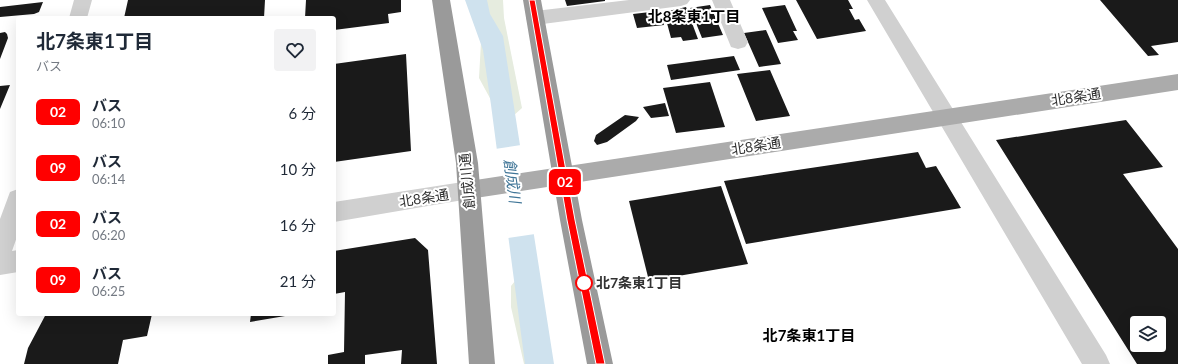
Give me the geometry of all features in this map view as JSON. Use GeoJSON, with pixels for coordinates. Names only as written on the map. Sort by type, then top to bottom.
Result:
{"type":"FeatureCollection","features":[{"type":"Feature","properties":{"kind":"highway","name":"創成川通"},"geometry":{"type":"LineString","coordinates":[[441,0],[467,163],[482,364]]}},
{"type":"Feature","properties":{"kind":"highway"},"geometry":{"type":"LineString","coordinates":[[534,9],[600,364]]}},
{"type":"Feature","properties":{"kind":"main road","name":"北8条通"},"geometry":{"type":"LineString","coordinates":[[469,190],[531,182],[946,116],[1178,82]]}},
{"type":"Feature","properties":{"kind":"street"},"geometry":{"type":"LineString","coordinates":[[79,16],[84,0]]}},
{"type":"Feature","properties":{"kind":"street"},"geometry":{"type":"LineString","coordinates":[[534,9],[681,0]]}},
{"type":"Feature","properties":{"kind":"street"},"geometry":{"type":"LineString","coordinates":[[721,0],[738,42]]}},
{"type":"Feature","properties":{"kind":"street"},"geometry":{"type":"LineString","coordinates":[[876,0],[1097,364]]}},
{"type":"Feature","properties":{"kind":"street","name":"北8条通"},"geometry":{"type":"LineString","coordinates":[[336,212],[469,190]]}},
{"type":"Feature","properties":{"kind":"street"},"geometry":{"type":"LineString","coordinates":[[0,253],[16,205]]}},
{"type":"Feature","properties":{"kind":"street"},"geometry":{"type":"LineString","coordinates":[[0,264],[16,261]]}},
{"type":"Feature","properties":{"kind":"shaded area"},"geometry":{"type":"Polygon","coordinates":[[[474,0],[503,0],[504,18],[522,108],[504,124],[479,78],[481,42],[474,0]]]}},
{"type":"Feature","properties":{"kind":"shaded area"},"geometry":{"type":"Polygon","coordinates":[[[523,271],[548,364],[524,364],[511,307],[511,286],[523,271]]]}},
{"type":"Feature","properties":{"kind":"water","name":"創成川"},"geometry":{"type":"Polygon","coordinates":[[[465,0],[487,0],[490,14],[503,36],[554,364],[525,364],[483,50],[465,0]]]}},
{"type":"Feature","properties":{"kind":"pier"},"geometry":{"type":"Polygon","coordinates":[[[521,145],[535,234],[508,238],[495,149],[521,145]]]}},
{"type":"Feature","properties":{"kind":"building"},"geometry":{"type":"Polygon","coordinates":[[[128,0],[265,0],[264,16],[124,16],[128,0]]]}},
{"type":"Feature","properties":{"kind":"building"},"geometry":{"type":"Polygon","coordinates":[[[306,0],[401,0],[401,12],[388,14],[389,23],[336,30],[336,16],[305,16],[306,0]]]}},
{"type":"Feature","properties":{"kind":"building"},"geometry":{"type":"Polygon","coordinates":[[[565,0],[605,0],[605,1],[567,6],[565,0]]]}},
{"type":"Feature","properties":{"kind":"building"},"geometry":{"type":"Polygon","coordinates":[[[796,0],[848,0],[853,9],[849,9],[855,20],[859,19],[866,31],[817,39],[796,0]]]}},
{"type":"Feature","properties":{"kind":"building"},"geometry":{"type":"Polygon","coordinates":[[[1100,0],[1178,0],[1178,42],[1151,46],[1159,55],[1148,56],[1100,0]]]}},
{"type":"Feature","properties":{"kind":"building"},"geometry":{"type":"Polygon","coordinates":[[[43,2],[39,12],[34,14],[0,17],[0,7],[43,2]]]}},
{"type":"Feature","properties":{"kind":"building"},"geometry":{"type":"Polygon","coordinates":[[[710,5],[723,35],[702,38],[690,8],[710,5]]]}},
{"type":"Feature","properties":{"kind":"building"},"geometry":{"type":"Polygon","coordinates":[[[785,5],[797,31],[793,31],[798,40],[778,43],[762,8],[785,5]]]}},
{"type":"Feature","properties":{"kind":"building"},"geometry":{"type":"Polygon","coordinates":[[[686,7],[698,39],[683,41],[681,37],[671,38],[664,12],[686,7]]]}},
{"type":"Feature","properties":{"kind":"building"},"geometry":{"type":"Polygon","coordinates":[[[659,11],[664,25],[637,28],[633,14],[659,11]]]}},
{"type":"Feature","properties":{"kind":"building"},"geometry":{"type":"Polygon","coordinates":[[[766,30],[781,64],[759,67],[744,33],[766,30]]]}},
{"type":"Feature","properties":{"kind":"building"},"geometry":{"type":"Polygon","coordinates":[[[5,32],[8,38],[0,59],[0,33],[5,32]]]}},
{"type":"Feature","properties":{"kind":"building"},"geometry":{"type":"Polygon","coordinates":[[[406,54],[411,151],[336,162],[336,64],[406,54]]]}},
{"type":"Feature","properties":{"kind":"building"},"geometry":{"type":"Polygon","coordinates":[[[734,56],[740,70],[671,80],[667,65],[734,56]]]}},
{"type":"Feature","properties":{"kind":"building"},"geometry":{"type":"Polygon","coordinates":[[[770,70],[790,116],[756,121],[737,74],[770,70]]]}},
{"type":"Feature","properties":{"kind":"building"},"geometry":{"type":"Polygon","coordinates":[[[710,82],[725,127],[676,133],[663,88],[710,82]]]}},
{"type":"Feature","properties":{"kind":"building"},"geometry":{"type":"Polygon","coordinates":[[[10,85],[0,109],[0,86],[10,85]]]}},
{"type":"Feature","properties":{"kind":"building"},"geometry":{"type":"Polygon","coordinates":[[[665,103],[669,116],[651,118],[643,107],[665,103]]]}},
{"type":"Feature","properties":{"kind":"building"},"geometry":{"type":"Polygon","coordinates":[[[625,115],[639,117],[636,121],[607,142],[597,145],[594,141],[596,135],[625,115]]]}},
{"type":"Feature","properties":{"kind":"building"},"geometry":{"type":"Polygon","coordinates":[[[1126,120],[1163,167],[1123,174],[1178,249],[1178,364],[1137,364],[996,140],[1126,120]]]}},
{"type":"Feature","properties":{"kind":"building"},"geometry":{"type":"Polygon","coordinates":[[[918,152],[926,168],[936,166],[961,208],[746,244],[724,181],[918,152]]]}},
{"type":"Feature","properties":{"kind":"building"},"geometry":{"type":"Polygon","coordinates":[[[721,186],[748,264],[649,281],[629,201],[721,186]]]}},
{"type":"Feature","properties":{"kind":"building"},"geometry":{"type":"Polygon","coordinates":[[[415,238],[428,250],[437,364],[401,364],[402,350],[365,355],[365,364],[328,364],[328,355],[344,352],[345,292],[336,294],[336,251],[415,238]]]}},
{"type":"Feature","properties":{"kind":"building"},"geometry":{"type":"Polygon","coordinates":[[[45,316],[152,316],[147,336],[123,340],[118,364],[24,364],[28,348],[45,316]]]}},
{"type":"Feature","properties":{"kind":"building"},"geometry":{"type":"Polygon","coordinates":[[[251,316],[285,316],[250,322],[251,316]]]}},
{"type":"Feature","properties":{"kind":"bus line","name":"02"},"geometry":{"type":"LineString","coordinates":[[532,0],[571,220],[600,364]]}},
{"type":"Feature","properties":{"kind":"place","name":"北7条東1丁目"},"geometry":{"type":"Point","coordinates":[584,283]}},
{"type":"Feature","properties":{"kind":"district","name":"北8条東1丁目"},"geometry":{"type":"Point","coordinates":[694,17]}},
{"type":"Feature","properties":{"kind":"district","name":"北7条東1丁目"},"geometry":{"type":"Point","coordinates":[809,336]}}]}
